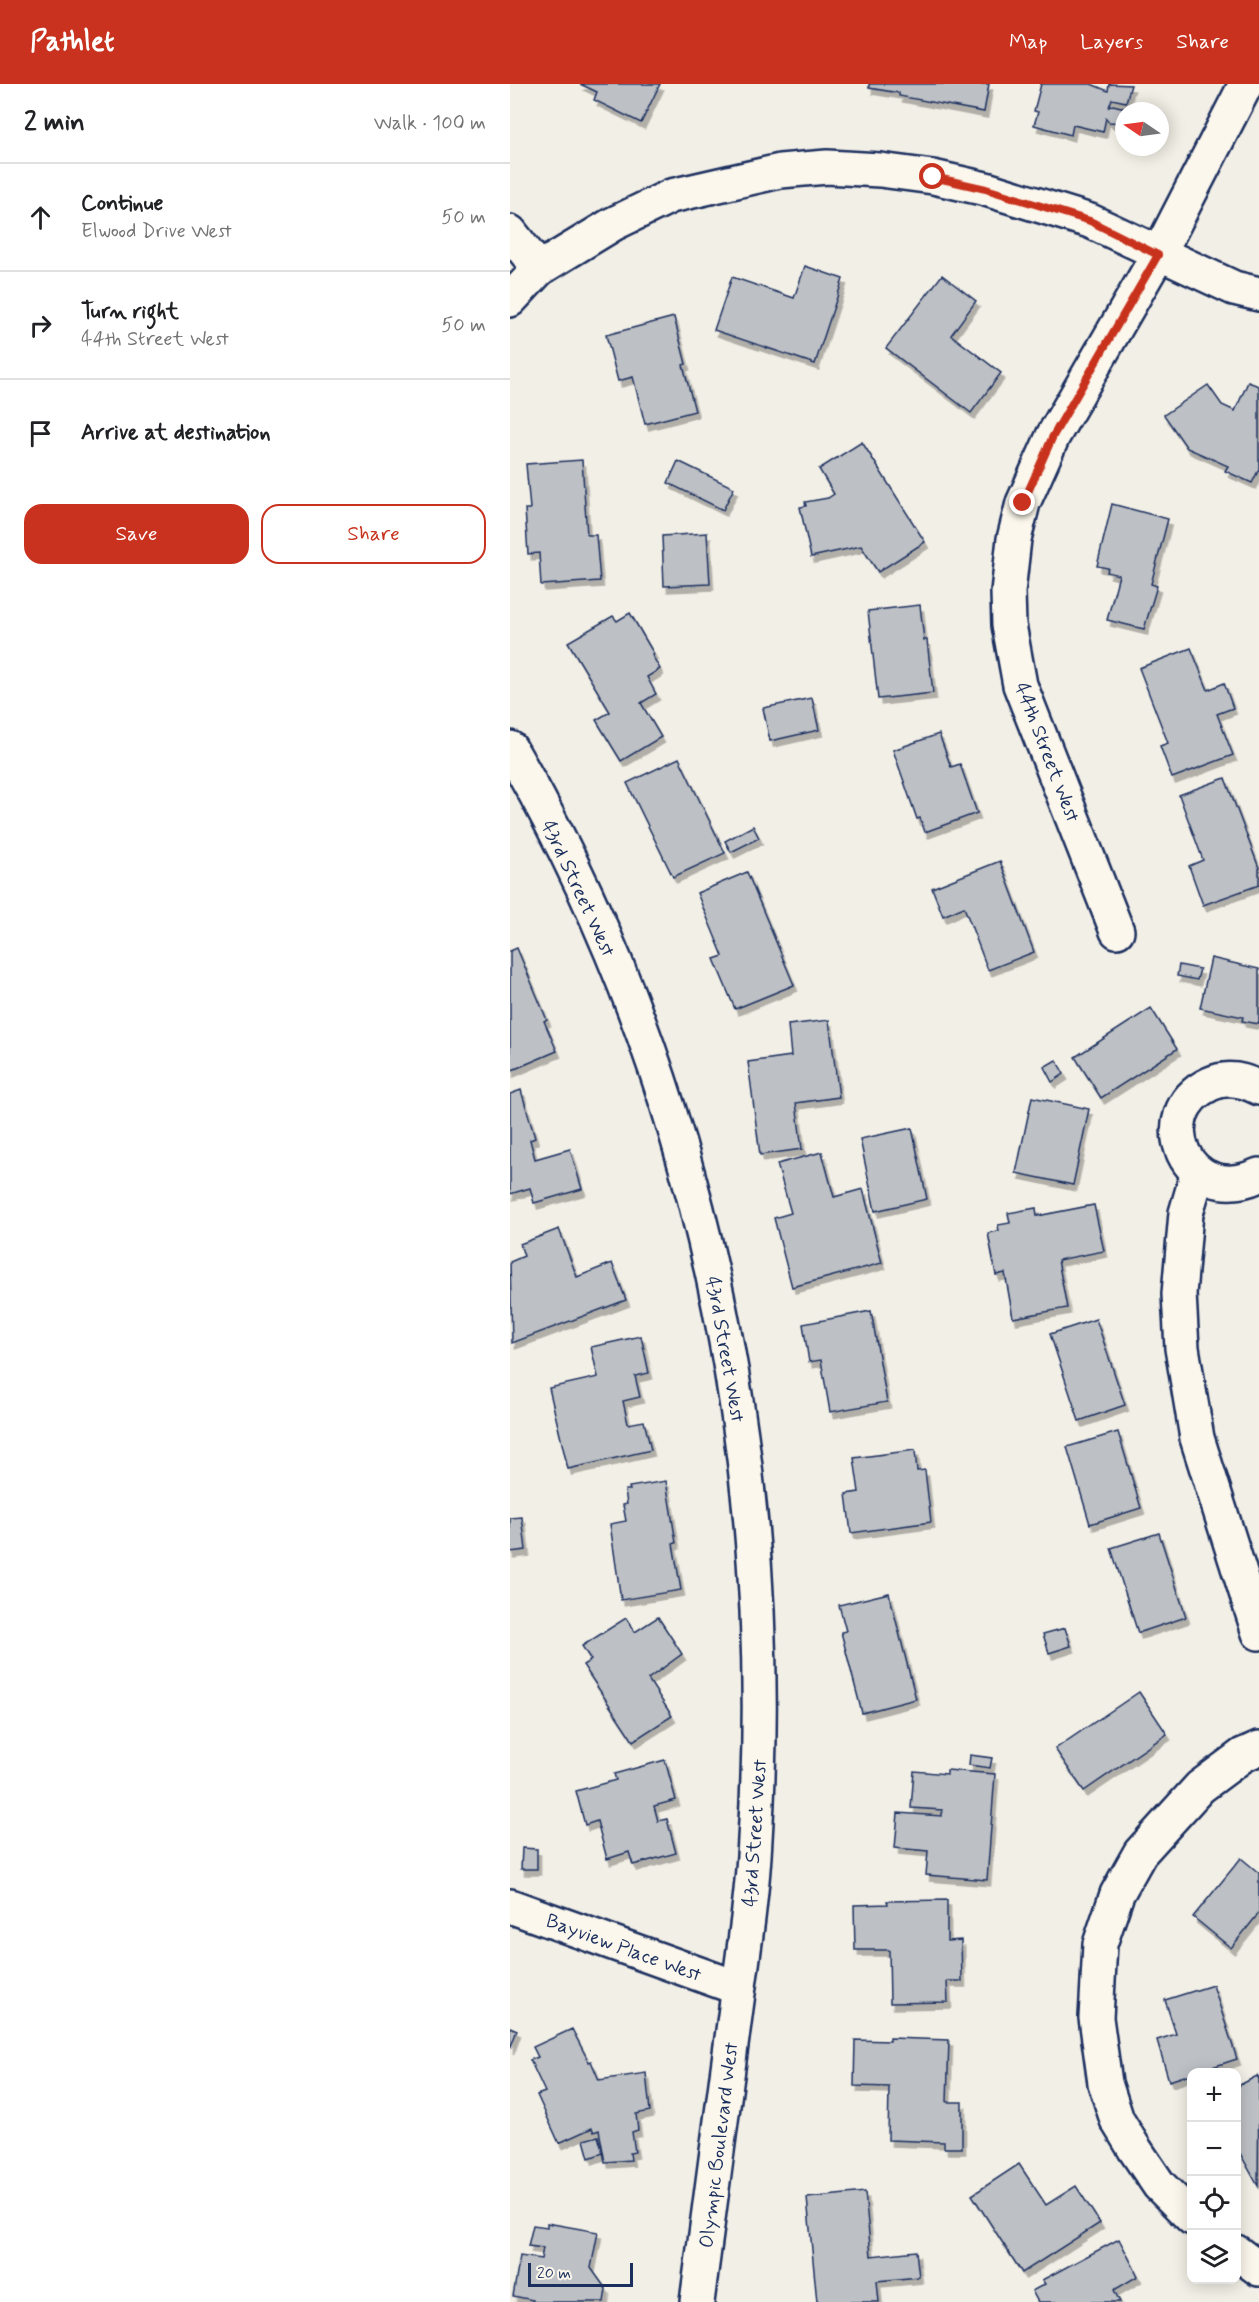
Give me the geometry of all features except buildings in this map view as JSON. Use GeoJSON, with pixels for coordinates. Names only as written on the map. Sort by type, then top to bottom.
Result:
{"type":"FeatureCollection","features":[{"type":"Feature","properties":{"kind":"street","name":"44th Street West"},"geometry":{"type":"LineString","coordinates":[[1117,931],[1020,686],[1009,625],[1008,592],[1014,539],[1023,503],[1053,436],[1158,255],[1246,84]]}},
{"type":"Feature","properties":{"kind":"street"},"geometry":{"type":"LineString","coordinates":[[510,300],[539,269],[613,224],[671,196],[780,171],[827,167],[880,170],[933,177],[986,189],[1090,221],[1158,255],[1194,268],[1234,288],[1259,294]]}},
{"type":"Feature","properties":{"kind":"street"},"geometry":{"type":"LineString","coordinates":[[510,232],[539,269]]}},
{"type":"Feature","properties":{"kind":"street","name":"43rd Street West"},"geometry":{"type":"LineString","coordinates":[[510,748],[558,837],[598,923],[633,1010],[692,1189],[714,1281],[732,1373],[746,1466],[755,1560],[759,1654],[759,1748],[755,1842],[746,1935],[738,1988]]}},
{"type":"Feature","properties":{"kind":"street"},"geometry":{"type":"LineString","coordinates":[[1259,1088],[1249,1082],[1234,1079],[1217,1081],[1202,1088],[1190,1099],[1182,1113],[1179,1129],[1180,1145],[1187,1160],[1198,1172],[1213,1181],[1229,1184],[1245,1182],[1259,1175]]}},
{"type":"Feature","properties":{"kind":"street"},"geometry":{"type":"LineString","coordinates":[[1198,1172],[1186,1214],[1179,1294],[1182,1348],[1197,1438],[1259,1633]]}},
{"type":"Feature","properties":{"kind":"street"},"geometry":{"type":"LineString","coordinates":[[1187,2214],[1160,2185],[1134,2148],[1117,2120],[1105,2083],[1096,2018],[1100,1944],[1117,1894],[1140,1853],[1200,1787],[1243,1755],[1259,1748]]}},
{"type":"Feature","properties":{"kind":"street","name":"Bayview Place West"},"geometry":{"type":"LineString","coordinates":[[510,1906],[738,1988]]}},
{"type":"Feature","properties":{"kind":"street","name":"Olympic Boulevard West"},"geometry":{"type":"LineString","coordinates":[[697,2302],[738,1988]]}},
{"type":"Feature","properties":{"kind":"street"},"geometry":{"type":"LineString","coordinates":[[1241,2256],[1259,2269]]}},
{"type":"Feature","properties":{"kind":"route"},"geometry":{"type":"LineString","coordinates":[[933,177],[986,189],[1090,221],[1158,255],[1053,436],[1023,503]]}}]}
